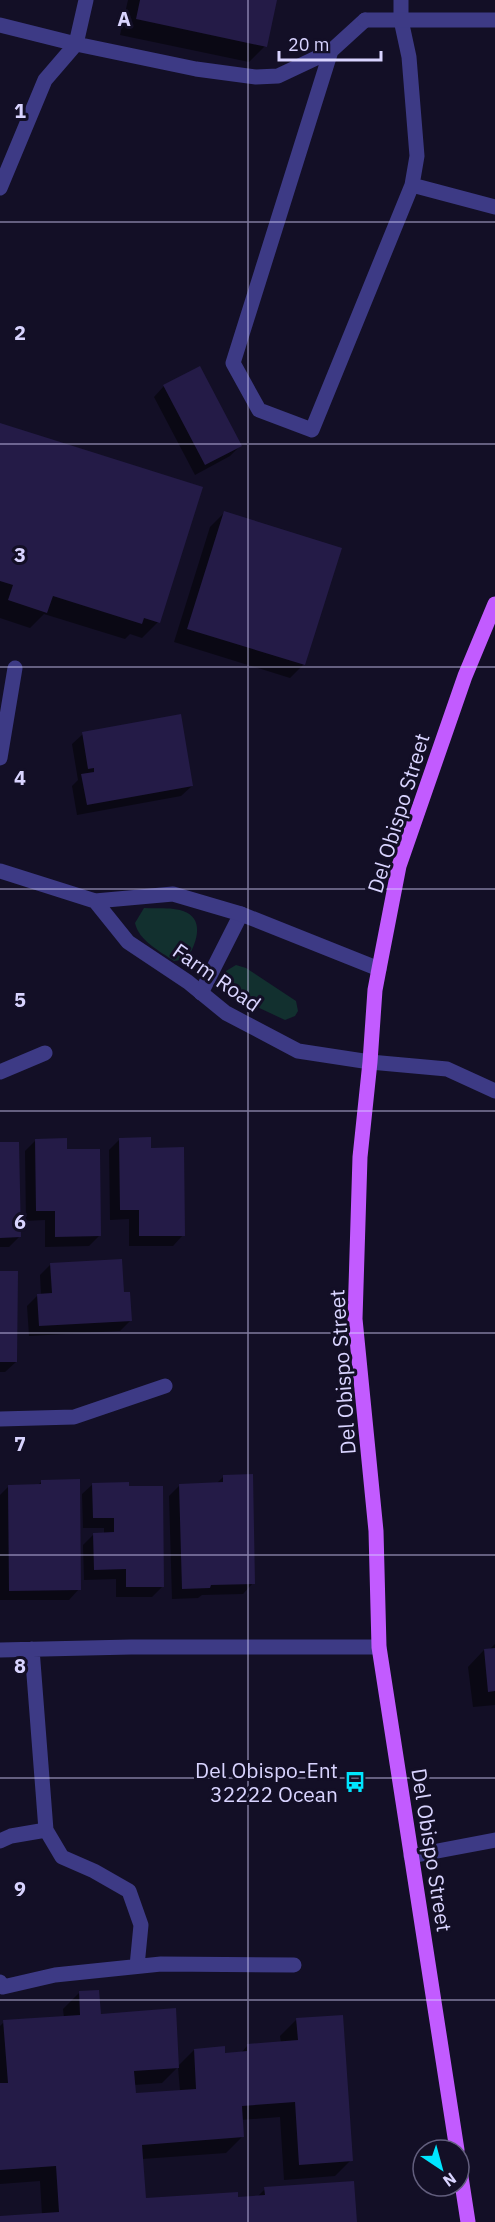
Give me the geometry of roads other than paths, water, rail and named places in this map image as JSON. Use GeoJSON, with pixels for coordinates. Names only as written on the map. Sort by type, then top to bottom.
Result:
{"type":"FeatureCollection","features":[{"type":"Feature","properties":{"kind":"main road","name":"Del Obispo Street"},"geometry":{"type":"LineString","coordinates":[[455,2138],[379,1647],[376,1531],[355,1319],[360,1157],[375,990],[399,866],[465,676],[495,604]]}},
{"type":"Feature","properties":{"kind":"main road"},"geometry":{"type":"LineString","coordinates":[[464,2198],[468,2222]]}},
{"type":"Feature","properties":{"kind":"street"},"geometry":{"type":"LineString","coordinates":[[0,188],[45,80],[76,44],[87,0]]}},
{"type":"Feature","properties":{"kind":"street"},"geometry":{"type":"LineString","coordinates":[[331,51],[233,363],[259,410],[312,430],[412,185],[417,156],[409,57],[401,20],[401,0]]}},
{"type":"Feature","properties":{"kind":"street"},"geometry":{"type":"LineString","coordinates":[[0,25],[76,44],[196,69],[256,77],[278,76],[331,51],[365,20],[495,20]]}},
{"type":"Feature","properties":{"kind":"street"},"geometry":{"type":"LineString","coordinates":[[412,185],[495,207]]}},
{"type":"Feature","properties":{"kind":"street"},"geometry":{"type":"LineString","coordinates":[[0,758],[15,668]]}},
{"type":"Feature","properties":{"kind":"street"},"geometry":{"type":"LineString","coordinates":[[0,871],[94,900],[173,894],[241,914],[379,969]]}},
{"type":"Feature","properties":{"kind":"street","name":"Farm Road"},"geometry":{"type":"LineString","coordinates":[[94,900],[129,942],[201,993],[226,1014],[297,1051],[370,1062],[447,1069],[495,1090]]}},
{"type":"Feature","properties":{"kind":"street"},"geometry":{"type":"LineString","coordinates":[[201,993],[241,914]]}},
{"type":"Feature","properties":{"kind":"street"},"geometry":{"type":"LineString","coordinates":[[0,1072],[45,1053]]}},
{"type":"Feature","properties":{"kind":"street"},"geometry":{"type":"LineString","coordinates":[[0,1419],[74,1417],[165,1386]]}},
{"type":"Feature","properties":{"kind":"street"},"geometry":{"type":"LineString","coordinates":[[0,1650],[131,1647],[379,1647]]}},
{"type":"Feature","properties":{"kind":"street"},"geometry":{"type":"LineString","coordinates":[[32,1649],[46,1830],[62,1857],[94,1871],[129,1891],[141,1925],[137,1966]]}},
{"type":"Feature","properties":{"kind":"street"},"geometry":{"type":"LineString","coordinates":[[0,1841],[10,1836],[46,1830]]}},
{"type":"Feature","properties":{"kind":"street"},"geometry":{"type":"LineString","coordinates":[[411,1856],[495,1840]]}},
{"type":"Feature","properties":{"kind":"street"},"geometry":{"type":"LineString","coordinates":[[0,1982],[3,1987],[55,1975],[161,1964],[294,1965]]}},
{"type":"Feature","properties":{"kind":"place","name":"Del Obispo-Ent 32222 Ocean"},"geometry":{"type":"Point","coordinates":[355,1782]}}]}
